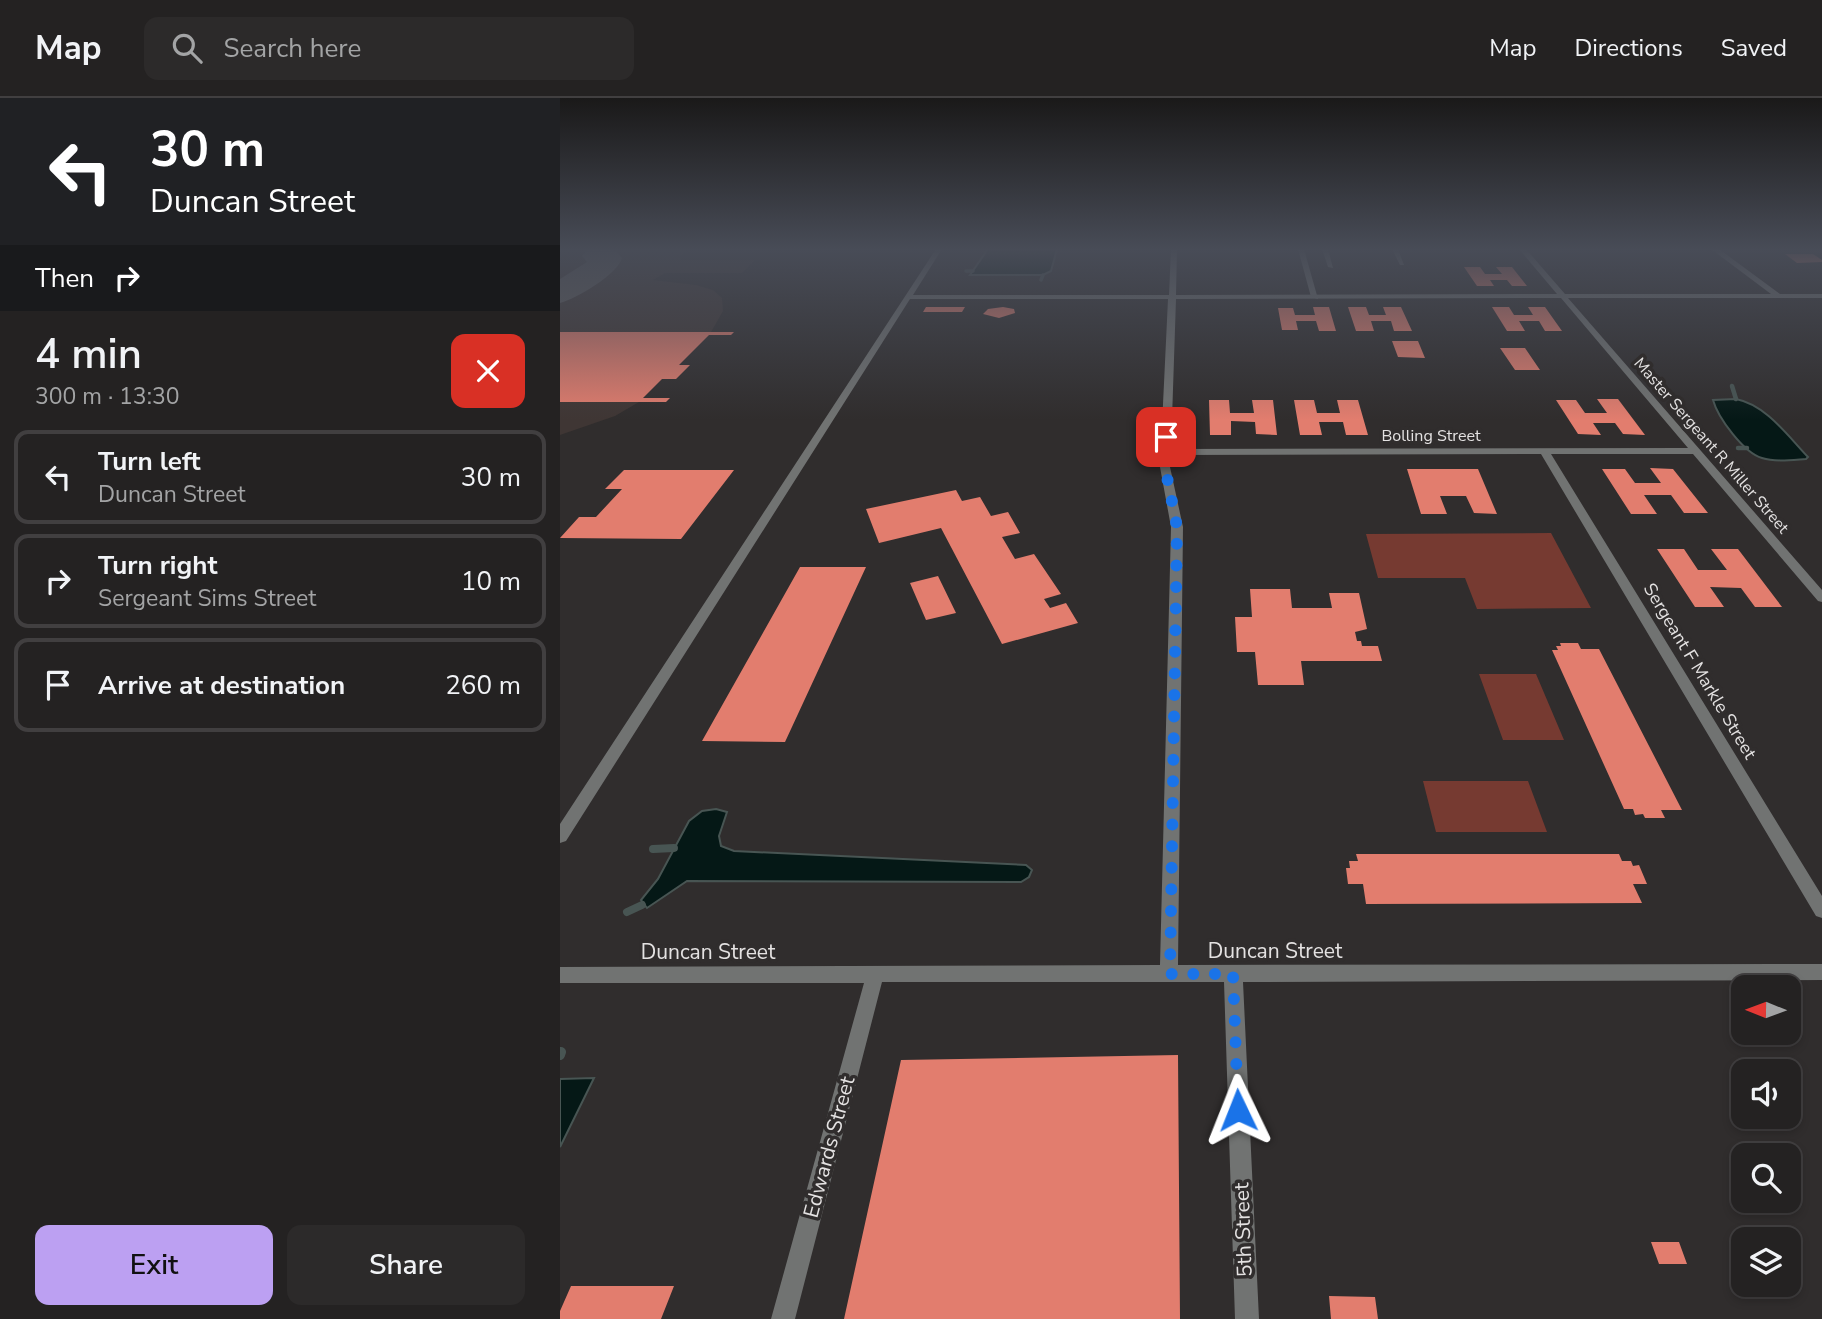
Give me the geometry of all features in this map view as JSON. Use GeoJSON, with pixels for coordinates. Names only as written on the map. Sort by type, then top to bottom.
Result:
{"type":"FeatureCollection","features":[{"type":"Feature","properties":{"kind":"street"},"geometry":{"type":"LineString","coordinates":[[560,837],[902,306]]}},
{"type":"Feature","properties":{"kind":"street"},"geometry":{"type":"LineString","coordinates":[[1170,974],[1177,527],[1168,488],[1166,452],[1173,306]]}},
{"type":"Feature","properties":{"kind":"street","name":"Master Sergeant R Miller Street"},"geometry":{"type":"LineString","coordinates":[[1572,306],[1822,597]]}},
{"type":"Feature","properties":{"kind":"street","name":"Sergeant F Markle Street"},"geometry":{"type":"LineString","coordinates":[[1544,451],[1822,911]]}},
{"type":"Feature","properties":{"kind":"street","name":"Bolling Street"},"geometry":{"type":"LineString","coordinates":[[1166,452],[1696,451]]}},
{"type":"Feature","properties":{"kind":"street","name":"Duncan Street"},"geometry":{"type":"LineString","coordinates":[[560,975],[1822,972]]}},
{"type":"Feature","properties":{"kind":"street","name":"5th Street"},"geometry":{"type":"LineString","coordinates":[[1233,974],[1247,1319]]}},
{"type":"Feature","properties":{"kind":"street","name":"Edwards Street"},"geometry":{"type":"LineString","coordinates":[[783,1319],[875,975]]}},
{"type":"Feature","properties":{"kind":"shaded area"},"geometry":{"type":"Polygon","coordinates":[[[560,306],[723,306],[723,311],[711,332],[560,332],[560,306]]]}},
{"type":"Feature","properties":{"kind":"shaded area"},"geometry":{"type":"Polygon","coordinates":[[[1736,399],[1757,407],[1766,414],[1808,457],[1772,460],[1755,455],[1747,449],[1726,425],[1713,400],[1736,399]]]}},
{"type":"Feature","properties":{"kind":"shaded area"},"geometry":{"type":"Polygon","coordinates":[[[560,402],[639,402],[615,416],[560,435],[560,402]]]}},
{"type":"Feature","properties":{"kind":"shaded area"},"geometry":{"type":"Polygon","coordinates":[[[1551,533],[1591,608],[1477,609],[1465,578],[1378,578],[1366,534],[1551,533]]]}},
{"type":"Feature","properties":{"kind":"shaded area"},"geometry":{"type":"Polygon","coordinates":[[[1479,674],[1536,674],[1564,740],[1503,740],[1479,674]]]}},
{"type":"Feature","properties":{"kind":"shaded area"},"geometry":{"type":"Polygon","coordinates":[[[1423,781],[1528,781],[1547,832],[1436,832],[1423,781]]]}},
{"type":"Feature","properties":{"kind":"shaded area"},"geometry":{"type":"Polygon","coordinates":[[[716,809],[727,812],[719,836],[721,846],[734,851],[1026,865],[1032,870],[1029,877],[1021,882],[687,881],[647,908],[641,900],[658,879],[689,821],[702,811],[716,809]]]}},
{"type":"Feature","properties":{"kind":"shaded area"},"geometry":{"type":"Polygon","coordinates":[[[594,1078],[560,1147],[560,1079],[594,1078]]]}},
{"type":"Feature","properties":{"kind":"building"},"geometry":{"type":"Polygon","coordinates":[[[926,307],[965,307],[962,312],[923,312],[926,307]]]}},
{"type":"Feature","properties":{"kind":"building"},"geometry":{"type":"Polygon","coordinates":[[[1313,307],[1329,307],[1336,331],[1319,331],[1316,321],[1296,321],[1298,330],[1282,330],[1278,308],[1293,308],[1295,315],[1315,315],[1313,307]]]}},
{"type":"Feature","properties":{"kind":"building"},"geometry":{"type":"Polygon","coordinates":[[[1348,307],[1366,307],[1369,315],[1386,315],[1383,307],[1401,307],[1412,331],[1394,331],[1391,321],[1371,321],[1374,331],[1356,331],[1348,307]]]}},
{"type":"Feature","properties":{"kind":"building"},"geometry":{"type":"Polygon","coordinates":[[[1492,307],[1509,307],[1514,315],[1533,315],[1528,307],[1545,307],[1562,331],[1545,331],[1539,321],[1519,321],[1525,331],[1507,331],[1492,307]]]}},
{"type":"Feature","properties":{"kind":"building"},"geometry":{"type":"Polygon","coordinates":[[[988,309],[1014,309],[1015,313],[999,318],[983,314],[988,309]]]}},
{"type":"Feature","properties":{"kind":"building"},"geometry":{"type":"Polygon","coordinates":[[[560,332],[734,332],[731,335],[709,335],[679,365],[690,365],[676,379],[662,379],[643,398],[670,398],[666,402],[560,402],[560,332]]]}},
{"type":"Feature","properties":{"kind":"building"},"geometry":{"type":"Polygon","coordinates":[[[1392,341],[1418,341],[1425,358],[1398,357],[1392,341]]]}},
{"type":"Feature","properties":{"kind":"building"},"geometry":{"type":"Polygon","coordinates":[[[1500,348],[1525,348],[1540,370],[1515,370],[1500,348]]]}},
{"type":"Feature","properties":{"kind":"building"},"geometry":{"type":"Polygon","coordinates":[[[1597,399],[1618,399],[1645,435],[1623,434],[1615,423],[1593,423],[1601,435],[1578,434],[1556,400],[1576,400],[1585,413],[1607,413],[1597,399]]]}},
{"type":"Feature","properties":{"kind":"building"},"geometry":{"type":"Polygon","coordinates":[[[1209,400],[1229,400],[1230,413],[1254,413],[1252,400],[1273,400],[1277,435],[1256,434],[1255,422],[1231,421],[1231,435],[1210,435],[1209,400]]]}},
{"type":"Feature","properties":{"kind":"building"},"geometry":{"type":"Polygon","coordinates":[[[1294,400],[1314,400],[1317,413],[1340,413],[1337,400],[1358,400],[1368,435],[1346,435],[1343,422],[1319,422],[1322,435],[1300,435],[1294,400]]]}},
{"type":"Feature","properties":{"kind":"building"},"geometry":{"type":"Polygon","coordinates":[[[1650,468],[1673,469],[1708,513],[1684,513],[1671,495],[1644,495],[1657,514],[1631,514],[1602,469],[1625,469],[1635,483],[1661,483],[1650,468]]]}},
{"type":"Feature","properties":{"kind":"building"},"geometry":{"type":"Polygon","coordinates":[[[1407,469],[1478,469],[1497,514],[1474,513],[1466,496],[1440,496],[1447,514],[1421,514],[1407,469]]]}},
{"type":"Feature","properties":{"kind":"building"},"geometry":{"type":"Polygon","coordinates":[[[624,470],[734,470],[681,539],[560,538],[579,517],[596,517],[622,489],[605,489],[624,470]]]}},
{"type":"Feature","properties":{"kind":"building"},"geometry":{"type":"Polygon","coordinates":[[[956,490],[962,501],[980,497],[991,516],[1008,512],[1020,533],[1002,537],[1015,559],[1034,554],[1061,594],[1044,599],[1050,608],[1066,603],[1078,623],[1002,644],[941,528],[879,543],[866,509],[956,490]]]}},
{"type":"Feature","properties":{"kind":"building"},"geometry":{"type":"Polygon","coordinates":[[[1657,549],[1684,549],[1698,570],[1727,570],[1711,549],[1738,549],[1782,607],[1755,607],[1741,588],[1710,587],[1724,607],[1695,607],[1657,549]]]}},
{"type":"Feature","properties":{"kind":"building"},"geometry":{"type":"Polygon","coordinates":[[[800,567],[866,567],[785,742],[702,741],[800,567]]]}},
{"type":"Feature","properties":{"kind":"building"},"geometry":{"type":"Polygon","coordinates":[[[938,576],[956,613],[926,620],[910,583],[938,576]]]}},
{"type":"Feature","properties":{"kind":"building"},"geometry":{"type":"Polygon","coordinates":[[[1250,589],[1290,589],[1292,608],[1332,608],[1329,593],[1359,593],[1367,629],[1355,632],[1357,641],[1361,641],[1362,646],[1378,646],[1382,661],[1301,661],[1304,685],[1258,685],[1255,652],[1237,652],[1235,617],[1252,617],[1250,589]]]}},
{"type":"Feature","properties":{"kind":"building"},"geometry":{"type":"Polygon","coordinates":[[[1560,643],[1578,643],[1581,649],[1599,649],[1682,810],[1661,810],[1665,818],[1645,818],[1643,814],[1635,815],[1633,809],[1624,809],[1552,650],[1558,650],[1556,646],[1561,646],[1560,643]]]}},
{"type":"Feature","properties":{"kind":"building"},"geometry":{"type":"Polygon","coordinates":[[[1356,854],[1619,854],[1622,861],[1631,861],[1633,866],[1639,865],[1647,884],[1633,884],[1642,903],[1366,904],[1363,884],[1348,884],[1346,868],[1350,868],[1349,861],[1358,861],[1356,854]]]}},
{"type":"Feature","properties":{"kind":"building"},"geometry":{"type":"Polygon","coordinates":[[[1178,1055],[1180,1319],[844,1319],[901,1060],[1178,1055]]]}},
{"type":"Feature","properties":{"kind":"building"},"geometry":{"type":"Polygon","coordinates":[[[1651,1242],[1679,1242],[1687,1264],[1659,1264],[1651,1242]]]}},
{"type":"Feature","properties":{"kind":"building"},"geometry":{"type":"Polygon","coordinates":[[[571,1286],[674,1286],[661,1319],[560,1319],[560,1311],[571,1286]]]}},
{"type":"Feature","properties":{"kind":"building"},"geometry":{"type":"Polygon","coordinates":[[[1329,1296],[1375,1297],[1378,1319],[1331,1319],[1329,1296]]]}},
{"type":"Feature","properties":{"kind":"waterway"},"geometry":{"type":"LineString","coordinates":[[1732,386],[1736,399]]}},
{"type":"Feature","properties":{"kind":"waterway"},"geometry":{"type":"LineString","coordinates":[[1738,448],[1747,448]]}},
{"type":"Feature","properties":{"kind":"waterway"},"geometry":{"type":"LineString","coordinates":[[653,849],[674,848]]}},
{"type":"Feature","properties":{"kind":"waterway"},"geometry":{"type":"LineString","coordinates":[[627,912],[642,905]]}},
{"type":"Feature","properties":{"kind":"route"},"geometry":{"type":"LineString","coordinates":[[1166,437],[1165,467],[1177,527],[1170,974],[1233,974],[1238,1110]]}}]}
